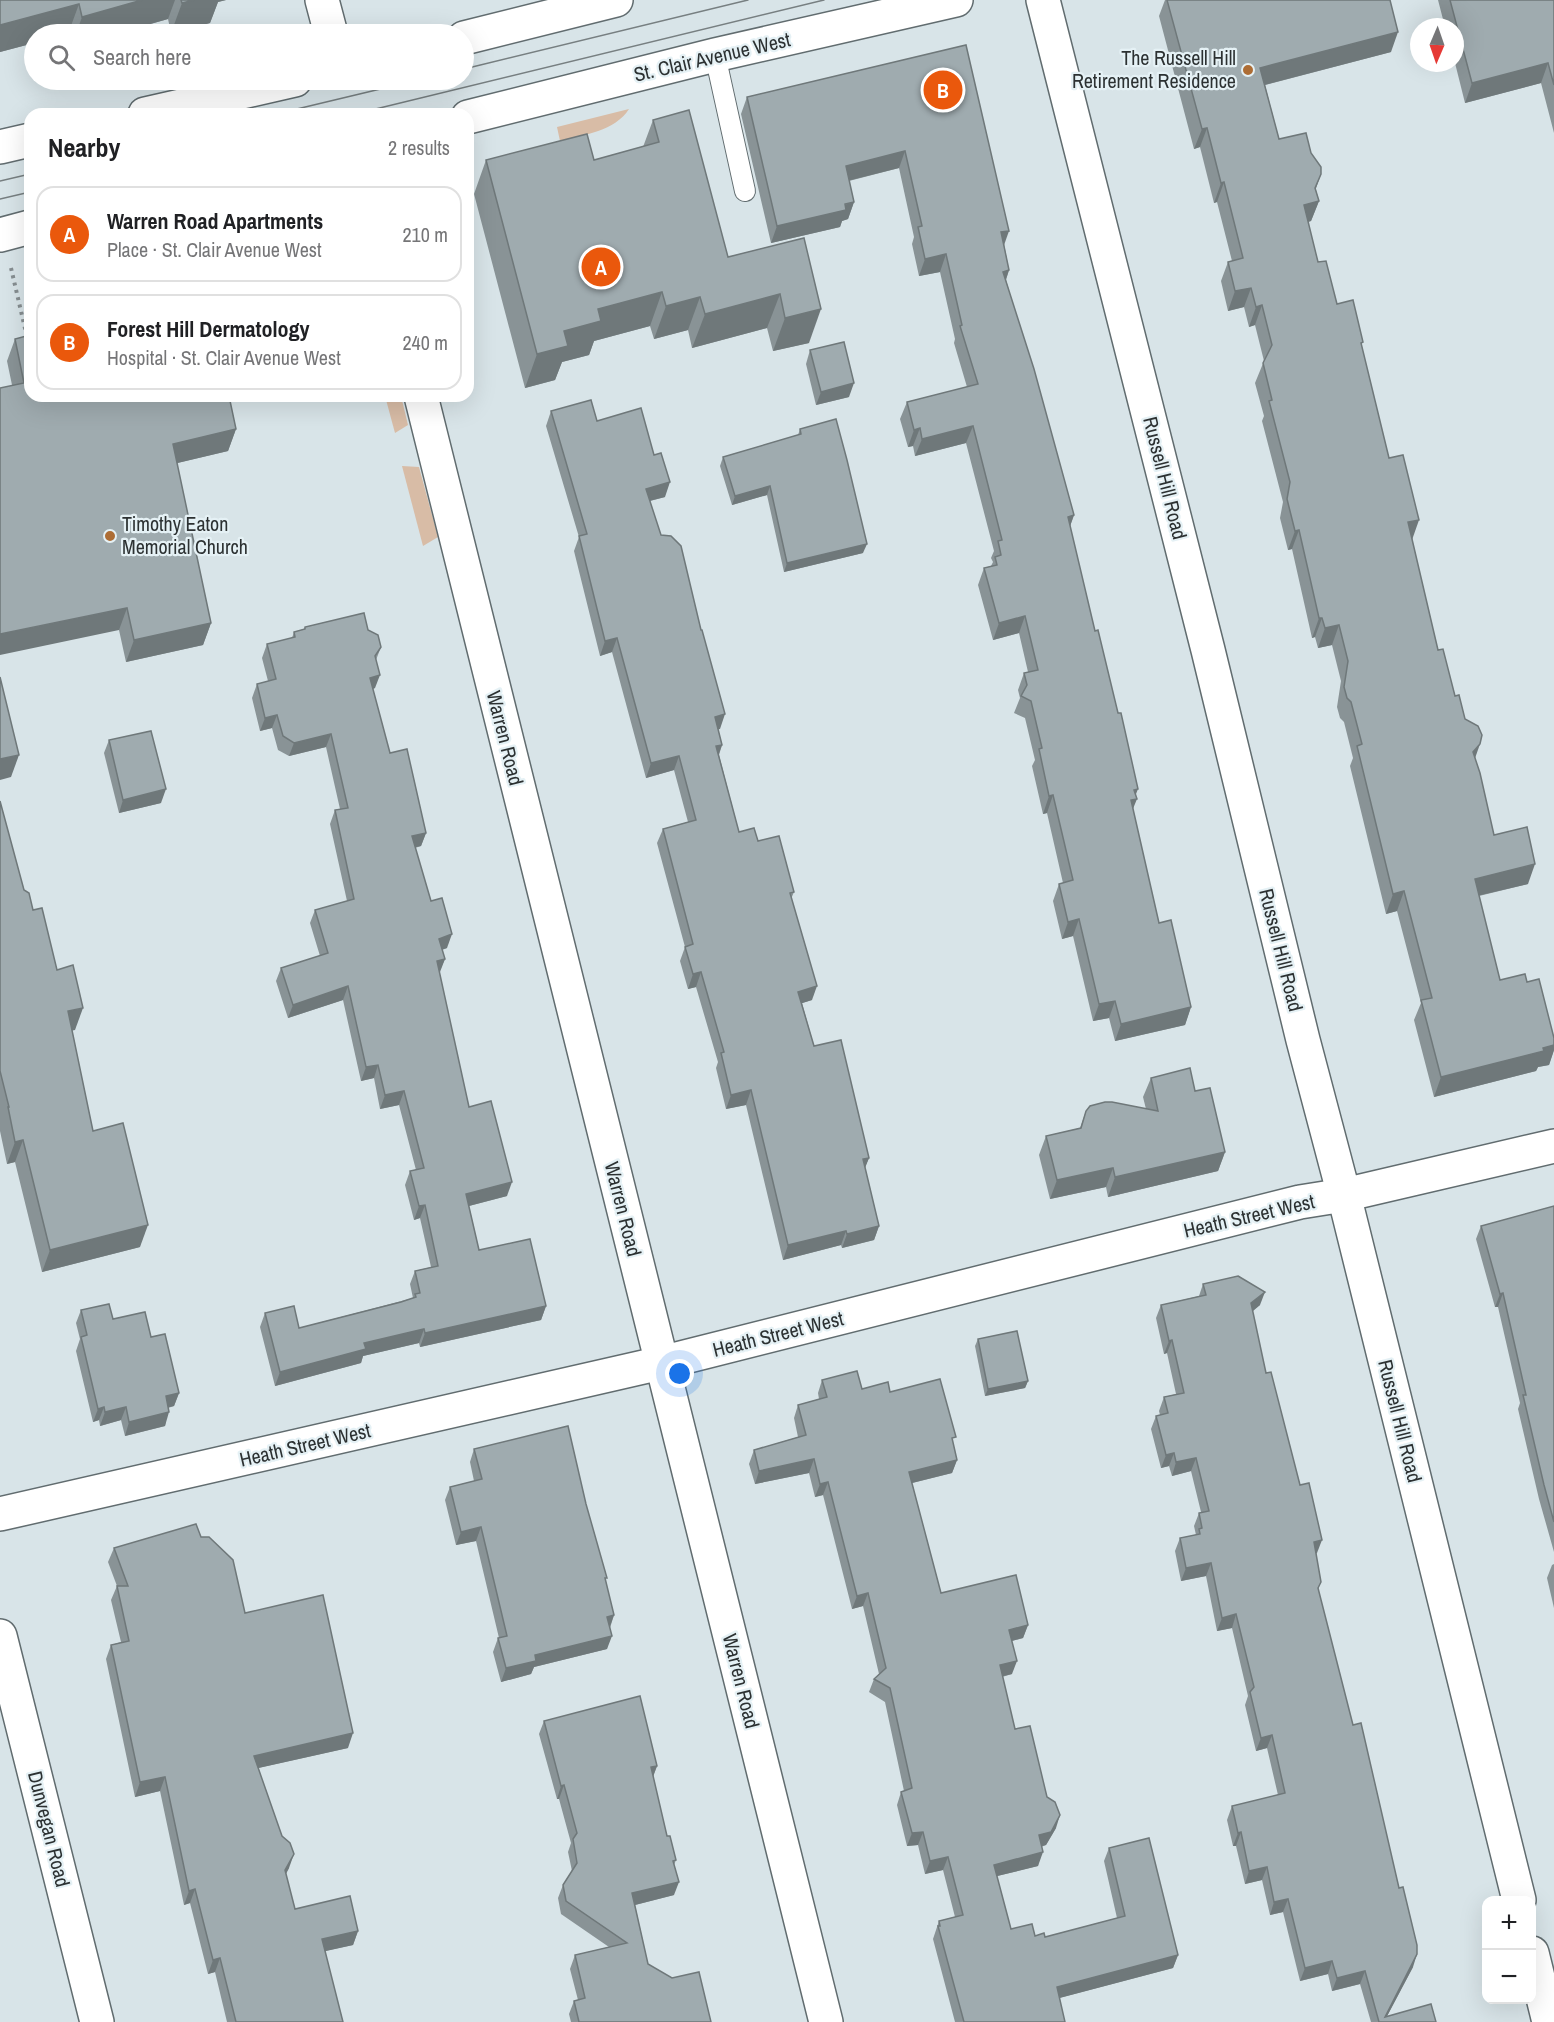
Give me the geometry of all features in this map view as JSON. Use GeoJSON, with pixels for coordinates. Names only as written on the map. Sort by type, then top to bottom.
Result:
{"type":"FeatureCollection","features":[{"type":"Feature","properties":{"kind":"street"},"geometry":{"type":"LineString","coordinates":[[322,0],[328,24]]}},
{"type":"Feature","properties":{"kind":"street"},"geometry":{"type":"LineString","coordinates":[[474,36],[616,0]]}},
{"type":"Feature","properties":{"kind":"street","name":"St. Clair Avenue West"},"geometry":{"type":"LineString","coordinates":[[474,115],[715,55],[956,0]]}},
{"type":"Feature","properties":{"kind":"street","name":"Russell Hill Road"},"geometry":{"type":"LineString","coordinates":[[1043,0],[1205,639],[1518,1896]]}},
{"type":"Feature","properties":{"kind":"street"},"geometry":{"type":"LineString","coordinates":[[171,108],[251,90]]}},
{"type":"Feature","properties":{"kind":"street"},"geometry":{"type":"LineString","coordinates":[[0,147],[24,141]]}},
{"type":"Feature","properties":{"kind":"street"},"geometry":{"type":"LineString","coordinates":[[0,235],[24,229]]}},
{"type":"Feature","properties":{"kind":"street","name":"Warren Road"},"geometry":{"type":"LineString","coordinates":[[422,402],[826,2022]]}},
{"type":"Feature","properties":{"kind":"street","name":"Heath Street West"},"geometry":{"type":"LineString","coordinates":[[0,1514],[661,1363],[1288,1205],[1344,1195],[1554,1146]]}},
{"type":"Feature","properties":{"kind":"street","name":"Dunvegan Road"},"geometry":{"type":"LineString","coordinates":[[0,1636],[97,2022]]}},
{"type":"Feature","properties":{"kind":"street"},"geometry":{"type":"LineString","coordinates":[[1536,1969],[1549,2022]]}},
{"type":"Feature","properties":{"kind":"lane"},"geometry":{"type":"LineString","coordinates":[[715,55],[745,191]]}},
{"type":"Feature","properties":{"kind":"path"},"geometry":{"type":"LineString","coordinates":[[11,266],[24,324]]}},
{"type":"Feature","properties":{"kind":"shaded area"},"geometry":{"type":"Polygon","coordinates":[[[629,109],[616,122],[607,127],[560,141],[557,127],[629,109]]]}},
{"type":"Feature","properties":{"kind":"shaded area"},"geometry":{"type":"Polygon","coordinates":[[[387,402],[402,402],[408,425],[395,433],[387,402]]]}},
{"type":"Feature","properties":{"kind":"shaded area"},"geometry":{"type":"Polygon","coordinates":[[[402,466],[419,467],[438,537],[423,546],[402,466]]]}},
{"type":"Feature","properties":{"kind":"building"},"geometry":{"type":"Polygon","coordinates":[[[0,0],[142,0],[82,17],[79,4],[0,25],[0,0]]]}},
{"type":"Feature","properties":{"kind":"building"},"geometry":{"type":"Polygon","coordinates":[[[1167,0],[1390,0],[1398,32],[1260,68],[1279,139],[1306,133],[1311,153],[1321,167],[1321,174],[1315,188],[1319,201],[1304,205],[1318,262],[1326,261],[1337,304],[1353,300],[1389,458],[1403,455],[1419,520],[1408,522],[1438,650],[1443,649],[1455,696],[1459,695],[1465,719],[1478,726],[1482,735],[1480,744],[1473,752],[1494,835],[1527,827],[1535,864],[1475,879],[1500,980],[1525,974],[1527,982],[1539,979],[1554,1038],[1554,1045],[1543,1048],[1544,1051],[1441,1077],[1421,1000],[1432,998],[1404,891],[1393,894],[1357,746],[1362,744],[1351,702],[1347,698],[1344,687],[1348,661],[1339,625],[1325,628],[1322,618],[1319,618],[1299,530],[1295,531],[1287,499],[1290,482],[1269,401],[1272,400],[1263,363],[1272,345],[1262,305],[1256,307],[1251,288],[1235,291],[1228,262],[1243,258],[1224,182],[1221,183],[1207,128],[1202,129],[1167,0]]]}},
{"type":"Feature","properties":{"kind":"building"},"geometry":{"type":"Polygon","coordinates":[[[1450,0],[1554,0],[1554,85],[1548,63],[1472,83],[1464,53],[1464,18],[1455,18],[1450,0]]]}},
{"type":"Feature","properties":{"kind":"building"},"geometry":{"type":"Polygon","coordinates":[[[966,45],[1009,231],[1001,232],[1009,270],[1003,272],[1034,369],[1074,515],[1068,517],[1095,631],[1098,630],[1118,713],[1121,713],[1138,789],[1134,790],[1137,799],[1131,800],[1159,923],[1171,920],[1191,1007],[1121,1024],[1115,1001],[1099,1004],[1079,919],[1068,922],[1059,884],[1073,880],[1053,795],[1049,796],[1039,749],[1042,748],[1031,701],[1021,696],[1027,685],[1024,673],[1038,670],[1025,616],[999,623],[984,568],[997,565],[995,557],[1001,555],[998,541],[1002,540],[973,426],[922,439],[920,428],[914,430],[907,402],[978,384],[960,326],[962,325],[946,254],[925,259],[918,227],[922,226],[905,151],[846,166],[854,202],[845,204],[846,210],[777,226],[747,97],[966,45]]]}},
{"type":"Feature","properties":{"kind":"building"},"geometry":{"type":"Polygon","coordinates":[[[689,110],[728,257],[804,238],[821,309],[785,318],[780,294],[705,314],[700,297],[666,306],[662,292],[598,309],[601,321],[564,331],[568,346],[537,354],[486,160],[587,134],[594,160],[659,142],[653,120],[689,110]]]}},
{"type":"Feature","properties":{"kind":"building","name":"Timothy Eaton Memorial Church"},"geometry":{"type":"Polygon","coordinates":[[[24,337],[24,383],[15,339],[24,337]]]}},
{"type":"Feature","properties":{"kind":"building"},"geometry":{"type":"Polygon","coordinates":[[[844,342],[854,383],[821,392],[810,350],[844,342]]]}},
{"type":"Feature","properties":{"kind":"building","name":"Timothy Eaton Memorial Church"},"geometry":{"type":"Polygon","coordinates":[[[24,383],[24,402],[230,402],[236,429],[173,444],[211,623],[134,640],[127,608],[0,634],[0,388],[24,383]]]}},
{"type":"Feature","properties":{"kind":"building"},"geometry":{"type":"Polygon","coordinates":[[[591,400],[597,421],[641,408],[654,455],[661,453],[670,482],[646,489],[661,535],[671,536],[681,546],[701,630],[725,714],[715,717],[722,745],[716,746],[739,832],[754,828],[758,841],[779,836],[794,892],[790,893],[817,986],[798,992],[814,1046],[841,1040],[869,1158],[863,1159],[879,1226],[847,1234],[846,1231],[788,1245],[751,1090],[731,1095],[721,1053],[724,1052],[701,972],[693,974],[685,947],[693,944],[663,829],[696,820],[679,756],[651,763],[617,638],[605,641],[579,536],[587,534],[551,411],[591,400]]]}},
{"type":"Feature","properties":{"kind":"building"},"geometry":{"type":"Polygon","coordinates":[[[836,419],[867,544],[787,563],[770,486],[735,496],[723,457],[801,434],[800,429],[836,419]]]}},
{"type":"Feature","properties":{"kind":"building"},"geometry":{"type":"Polygon","coordinates":[[[364,613],[368,630],[378,635],[381,647],[375,656],[380,675],[370,678],[390,753],[407,749],[426,833],[412,836],[431,901],[442,898],[452,934],[439,939],[445,959],[437,961],[469,1107],[491,1101],[512,1182],[466,1194],[479,1250],[530,1239],[546,1306],[425,1333],[424,1329],[364,1343],[366,1349],[280,1372],[265,1313],[294,1306],[299,1328],[401,1302],[416,1297],[415,1294],[420,1293],[415,1271],[438,1266],[425,1205],[419,1206],[410,1171],[424,1168],[404,1091],[385,1095],[378,1065],[366,1067],[348,986],[293,1005],[281,968],[328,953],[315,910],[354,899],[335,810],[348,808],[331,734],[294,743],[283,736],[277,715],[265,718],[257,684],[276,679],[267,644],[295,637],[294,632],[305,629],[305,627],[364,613]]]}},
{"type":"Feature","properties":{"kind":"building"},"geometry":{"type":"Polygon","coordinates":[[[0,677],[19,755],[0,759],[0,677]]]}},
{"type":"Feature","properties":{"kind":"building"},"geometry":{"type":"Polygon","coordinates":[[[151,731],[166,789],[123,800],[109,740],[151,731]]]}},
{"type":"Feature","properties":{"kind":"building"},"geometry":{"type":"Polygon","coordinates":[[[0,801],[24,890],[29,893],[33,910],[42,908],[57,970],[73,965],[83,1008],[68,1011],[93,1131],[123,1123],[148,1225],[50,1250],[23,1140],[15,1142],[0,1071],[0,801]]]}},
{"type":"Feature","properties":{"kind":"building"},"geometry":{"type":"Polygon","coordinates":[[[1190,1068],[1195,1091],[1210,1088],[1225,1152],[1115,1177],[1113,1168],[1057,1180],[1046,1136],[1081,1128],[1086,1111],[1090,1106],[1105,1102],[1158,1111],[1151,1078],[1190,1068]]]}},
{"type":"Feature","properties":{"kind":"building"},"geometry":{"type":"Polygon","coordinates":[[[1554,1206],[1554,1522],[1523,1395],[1526,1395],[1503,1293],[1500,1294],[1481,1226],[1554,1206]]]}},
{"type":"Feature","properties":{"kind":"building"},"geometry":{"type":"Polygon","coordinates":[[[1238,1276],[1265,1292],[1251,1303],[1266,1373],[1271,1372],[1300,1485],[1309,1483],[1322,1540],[1314,1542],[1321,1582],[1318,1588],[1353,1725],[1361,1723],[1399,1888],[1403,1887],[1417,1945],[1417,1954],[1385,2017],[1431,2004],[1436,2022],[1379,2022],[1365,1971],[1337,1978],[1332,1961],[1305,1968],[1288,1899],[1274,1902],[1267,1867],[1249,1871],[1241,1832],[1238,1833],[1232,1806],[1285,1793],[1272,1735],[1261,1738],[1250,1692],[1254,1687],[1236,1614],[1222,1618],[1211,1563],[1186,1568],[1180,1538],[1200,1534],[1199,1529],[1202,1528],[1199,1513],[1209,1511],[1196,1458],[1176,1462],[1174,1453],[1166,1455],[1156,1416],[1168,1413],[1164,1397],[1184,1393],[1161,1305],[1206,1295],[1203,1284],[1238,1276]]]}},
{"type":"Feature","properties":{"kind":"building"},"geometry":{"type":"Polygon","coordinates":[[[109,1304],[113,1319],[145,1312],[151,1337],[165,1334],[179,1393],[166,1396],[169,1412],[129,1422],[126,1407],[105,1412],[104,1407],[98,1409],[81,1337],[87,1335],[81,1310],[109,1304]]]}},
{"type":"Feature","properties":{"kind":"building"},"geometry":{"type":"Polygon","coordinates":[[[1017,1331],[1028,1381],[988,1389],[978,1339],[1017,1331]]]}},
{"type":"Feature","properties":{"kind":"building"},"geometry":{"type":"Polygon","coordinates":[[[857,1371],[862,1389],[888,1382],[890,1392],[940,1379],[956,1437],[952,1438],[957,1460],[909,1472],[941,1593],[1016,1575],[1028,1625],[1009,1630],[1017,1661],[1000,1665],[1015,1729],[1030,1726],[1047,1797],[1055,1802],[1060,1815],[1051,1832],[1039,1835],[1043,1852],[994,1865],[1011,1929],[1032,1924],[1035,1936],[1044,1933],[1045,1937],[1125,1916],[1109,1848],[1149,1838],[1178,1955],[1057,1987],[1065,2022],[964,2022],[938,1926],[940,1926],[939,1921],[963,1915],[948,1857],[930,1861],[923,1832],[912,1833],[901,1792],[912,1788],[890,1688],[874,1679],[886,1668],[868,1593],[857,1596],[828,1482],[820,1484],[814,1459],[759,1471],[754,1450],[806,1435],[798,1405],[827,1397],[822,1380],[857,1371]]]}},
{"type":"Feature","properties":{"kind":"building"},"geometry":{"type":"Polygon","coordinates":[[[568,1426],[586,1504],[607,1578],[605,1578],[614,1615],[607,1617],[612,1636],[535,1655],[536,1661],[506,1668],[498,1638],[507,1636],[481,1527],[461,1532],[450,1487],[482,1479],[474,1449],[568,1426]]]}},
{"type":"Feature","properties":{"kind":"building"},"geometry":{"type":"Polygon","coordinates":[[[196,1524],[201,1537],[209,1537],[233,1560],[245,1613],[323,1595],[353,1733],[254,1756],[282,1836],[290,1843],[294,1854],[285,1870],[295,1909],[350,1896],[358,1931],[322,1939],[343,2022],[236,2022],[220,1958],[213,1960],[195,1889],[189,1891],[165,1777],[140,1782],[111,1645],[129,1641],[117,1586],[128,1586],[114,1548],[196,1524]]]}},
{"type":"Feature","properties":{"kind":"building"},"geometry":{"type":"Polygon","coordinates":[[[640,1696],[657,1766],[651,1767],[667,1836],[670,1836],[676,1860],[673,1861],[679,1882],[632,1893],[648,1964],[672,1978],[699,1972],[711,2022],[579,2022],[574,2001],[585,1998],[575,1955],[627,1943],[566,1901],[563,1885],[577,1863],[573,1839],[577,1833],[564,1785],[561,1786],[544,1721],[640,1696]]]}},
{"type":"Feature","properties":{"kind":"tram line"},"geometry":{"type":"LineString","coordinates":[[474,67],[748,0]]}},
{"type":"Feature","properties":{"kind":"tram line"},"geometry":{"type":"LineString","coordinates":[[474,85],[824,0]]}},
{"type":"Feature","properties":{"kind":"tram line"},"geometry":{"type":"LineString","coordinates":[[301,108],[376,90]]}},
{"type":"Feature","properties":{"kind":"tram line"},"geometry":{"type":"LineString","coordinates":[[380,108],[454,90]]}},
{"type":"Feature","properties":{"kind":"tram line"},"geometry":{"type":"LineString","coordinates":[[0,181],[24,175]]}},
{"type":"Feature","properties":{"kind":"tram line"},"geometry":{"type":"LineString","coordinates":[[0,199],[24,193]]}},
{"type":"Feature","properties":{"kind":"place","name":"The Russell Hill Retirement Residence"},"geometry":{"type":"Point","coordinates":[1248,70]}},
{"type":"Feature","properties":{"kind":"place","name":"Forest Hill Dermatology"},"geometry":{"type":"Point","coordinates":[943,90]}},
{"type":"Feature","properties":{"kind":"place","name":"Warren Road Apartments"},"geometry":{"type":"Point","coordinates":[601,267]}},
{"type":"Feature","properties":{"kind":"place","name":"Timothy Eaton Memorial Church"},"geometry":{"type":"Point","coordinates":[110,536]}}]}
